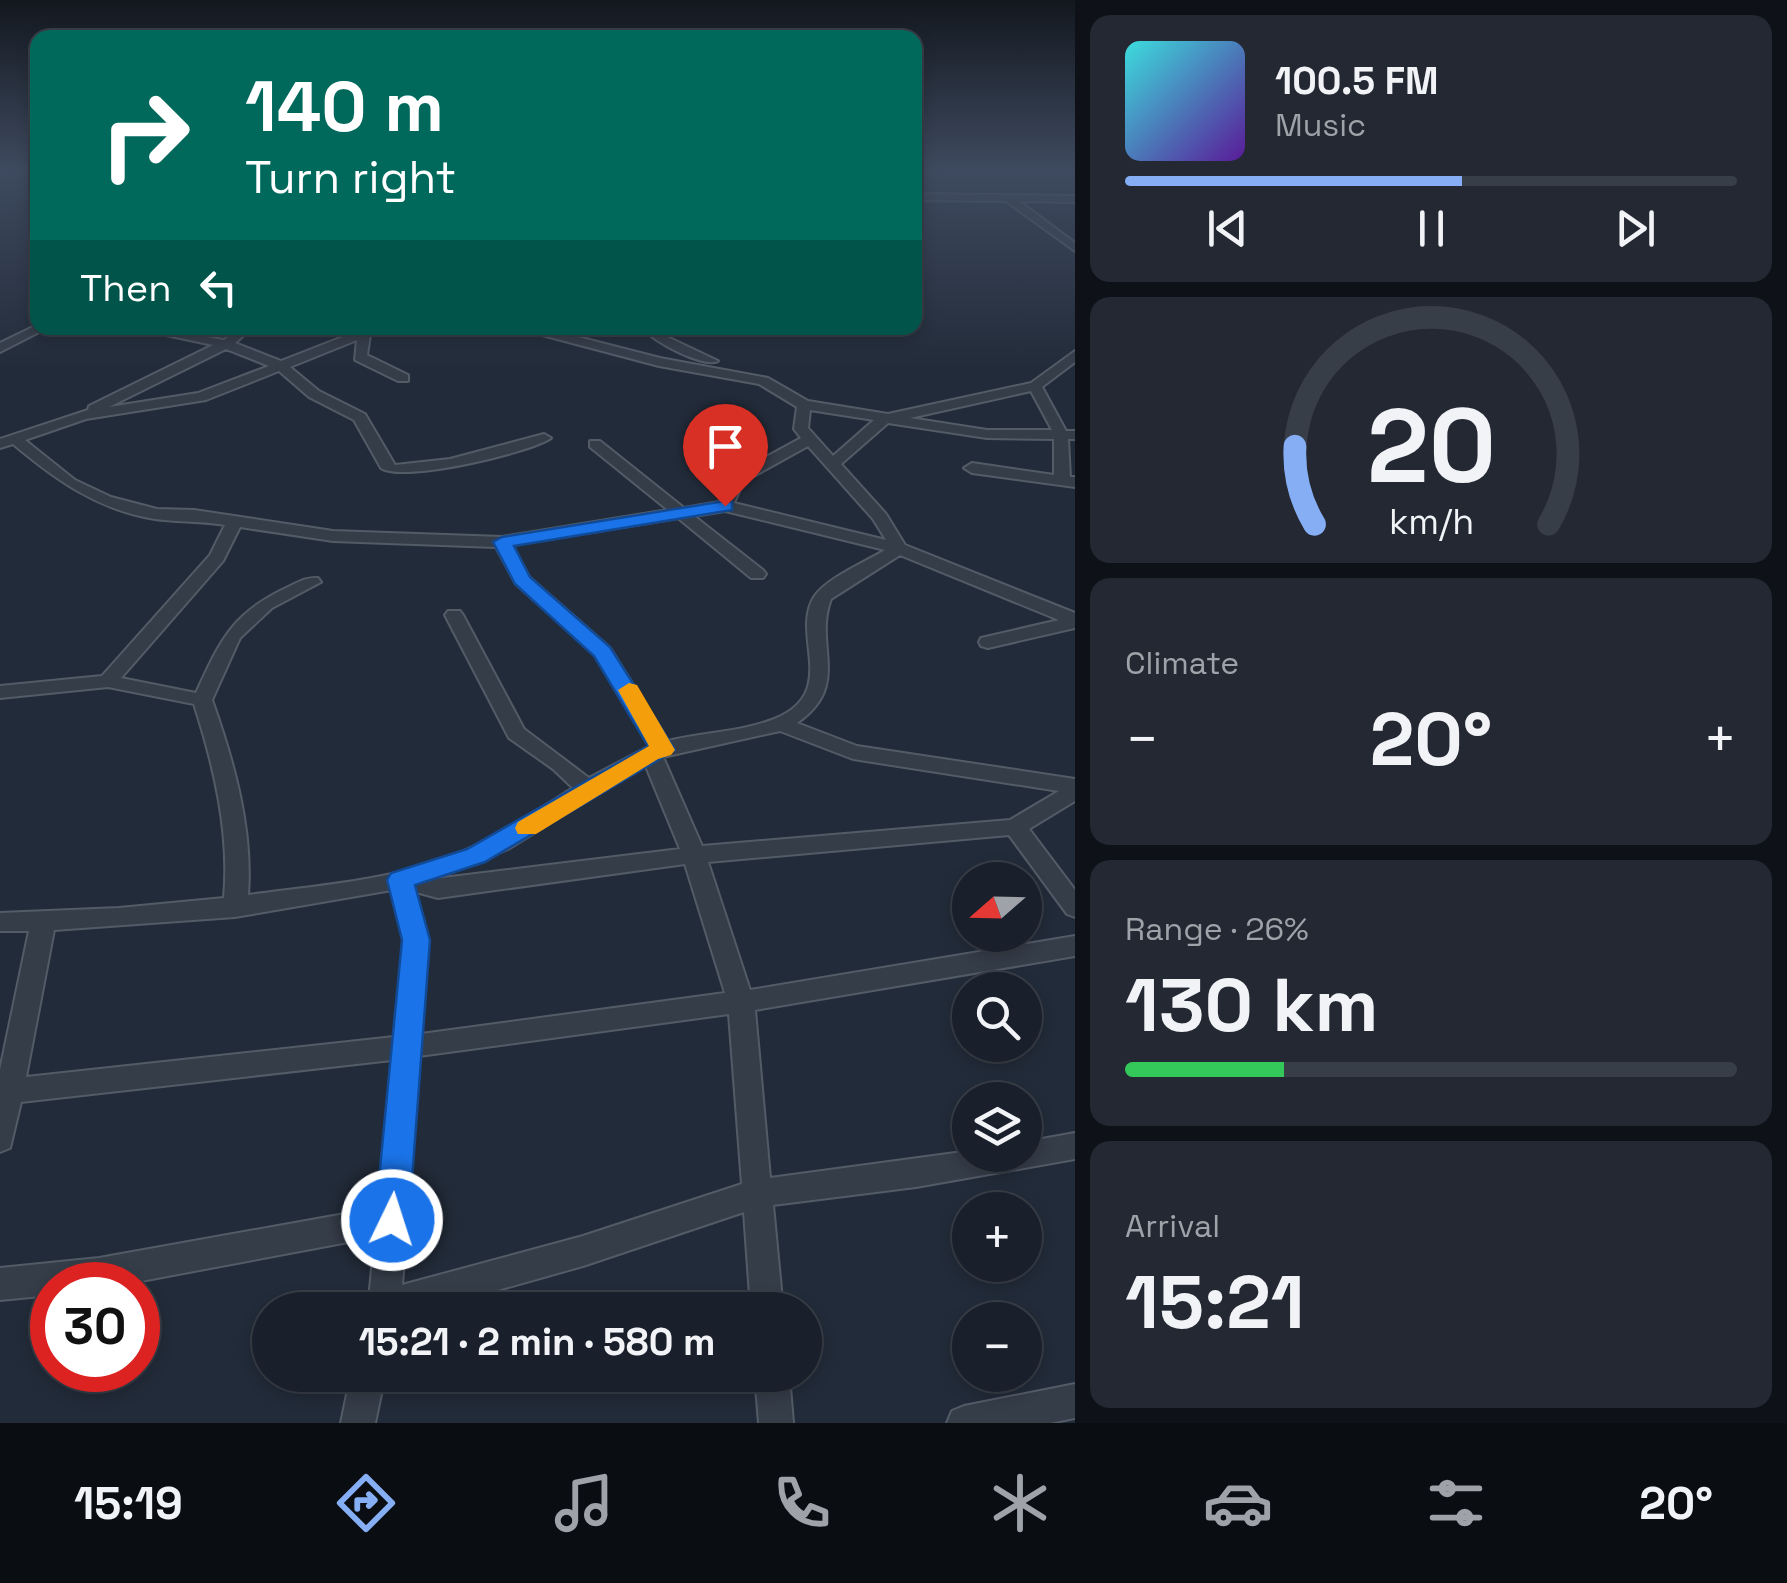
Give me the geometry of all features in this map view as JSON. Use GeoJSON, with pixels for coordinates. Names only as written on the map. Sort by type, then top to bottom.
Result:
{"type":"FeatureCollection","features":[{"type":"Feature","properties":{"kind":"street"},"geometry":{"type":"LineString","coordinates":[[0,348],[30,334]]}},
{"type":"Feature","properties":{"kind":"street"},"geometry":{"type":"LineString","coordinates":[[176,335],[226,344],[282,366],[314,394],[360,417],[389,468],[451,463],[544,438]]}},
{"type":"Feature","properties":{"kind":"street"},"geometry":{"type":"LineString","coordinates":[[8,442],[83,415],[237,335]]}},
{"type":"Feature","properties":{"kind":"street"},"geometry":{"type":"LineString","coordinates":[[83,415],[201,397],[355,335]]}},
{"type":"Feature","properties":{"kind":"street"},"geometry":{"type":"LineString","coordinates":[[367,335],[360,356],[403,378]]}},
{"type":"Feature","properties":{"kind":"street"},"geometry":{"type":"LineString","coordinates":[[558,335],[660,362],[763,381]]}},
{"type":"Feature","properties":{"kind":"street"},"geometry":{"type":"LineString","coordinates":[[654,335],[763,381],[804,405],[987,434],[1068,435]]}},
{"type":"Feature","properties":{"kind":"street"},"geometry":{"type":"LineString","coordinates":[[835,462],[884,419],[1035,386],[1074,355]]}},
{"type":"Feature","properties":{"kind":"street"},"geometry":{"type":"LineString","coordinates":[[972,468],[1068,481],[1068,435],[1035,386]]}},
{"type":"Feature","properties":{"kind":"street"},"geometry":{"type":"LineString","coordinates":[[804,405],[800,421],[809,440],[835,462],[880,517],[899,548]]}},
{"type":"Feature","properties":{"kind":"street"},"geometry":{"type":"LineString","coordinates":[[725,506],[736,478],[809,440]]}},
{"type":"Feature","properties":{"kind":"street"},"geometry":{"type":"LineString","coordinates":[[8,442],[70,484],[105,500],[156,514],[334,536],[502,542],[725,506],[899,548],[1074,621]]}},
{"type":"Feature","properties":{"kind":"street"},"geometry":{"type":"LineString","coordinates":[[595,444],[757,574]]}},
{"type":"Feature","properties":{"kind":"street"},"geometry":{"type":"LineString","coordinates":[[108,682],[217,557],[235,521]]}},
{"type":"Feature","properties":{"kind":"street"},"geometry":{"type":"LineString","coordinates":[[502,542],[522,580],[603,652],[657,751],[694,856],[742,1002],[766,1292]]}},
{"type":"Feature","properties":{"kind":"street"},"geometry":{"type":"LineString","coordinates":[[0,922],[235,908],[401,880],[476,856],[657,751],[779,723],[800,712],[815,690],[823,659],[816,615],[824,594],[899,548]]}},
{"type":"Feature","properties":{"kind":"street"},"geometry":{"type":"LineString","coordinates":[[235,908],[240,878],[230,814],[218,741],[202,700],[232,636],[266,604],[312,582]]}},
{"type":"Feature","properties":{"kind":"street"},"geometry":{"type":"LineString","coordinates":[[454,615],[491,692],[516,733],[560,764],[589,791]]}},
{"type":"Feature","properties":{"kind":"street"},"geometry":{"type":"LineString","coordinates":[[988,642],[1074,621]]}},
{"type":"Feature","properties":{"kind":"street"},"geometry":{"type":"LineString","coordinates":[[0,692],[108,682],[202,700]]}},
{"type":"Feature","properties":{"kind":"street"},"geometry":{"type":"LineString","coordinates":[[779,723],[853,752],[1074,788]]}},
{"type":"Feature","properties":{"kind":"street"},"geometry":{"type":"LineString","coordinates":[[401,880],[438,889],[694,856],[1015,827],[1074,788]]}},
{"type":"Feature","properties":{"kind":"street"},"geometry":{"type":"LineString","coordinates":[[1015,827],[1074,908]]}},
{"type":"Feature","properties":{"kind":"street"},"geometry":{"type":"LineString","coordinates":[[386,1292],[416,940],[401,880]]}},
{"type":"Feature","properties":{"kind":"street"},"geometry":{"type":"LineString","coordinates":[[0,1139],[5,1092],[44,922]]}},
{"type":"Feature","properties":{"kind":"street"},"geometry":{"type":"LineString","coordinates":[[5,1092],[408,1049],[856,987],[1074,946]]}},
{"type":"Feature","properties":{"kind":"street"},"geometry":{"type":"LineString","coordinates":[[1042,1152],[1074,1146]]}},
{"type":"Feature","properties":{"kind":"street"},"geometry":{"type":"LineString","coordinates":[[440,1292],[758,1193],[952,1168]]}},
{"type":"Feature","properties":{"kind":"street"},"geometry":{"type":"LineString","coordinates":[[0,1284],[66,1280],[296,1234],[392,1220]]}},
{"type":"Feature","properties":{"kind":"street"},"geometry":{"type":"LineString","coordinates":[[358,1423],[364,1392]]}},
{"type":"Feature","properties":{"kind":"street"},"geometry":{"type":"LineString","coordinates":[[773,1392],[776,1423]]}},
{"type":"Feature","properties":{"kind":"street"},"geometry":{"type":"LineString","coordinates":[[964,1423],[1074,1402]]}},
{"type":"Feature","properties":{"kind":"slow traffic"},"geometry":{"type":"LineString","coordinates":[[527,828],[651,753],[663,750],[629,690]]}},
{"type":"Feature","properties":{"kind":"route"},"geometry":{"type":"LineString","coordinates":[[392,1220],[416,940],[401,880],[476,856],[651,753],[663,750],[603,652],[522,580],[502,542],[725,506]]}}]}
